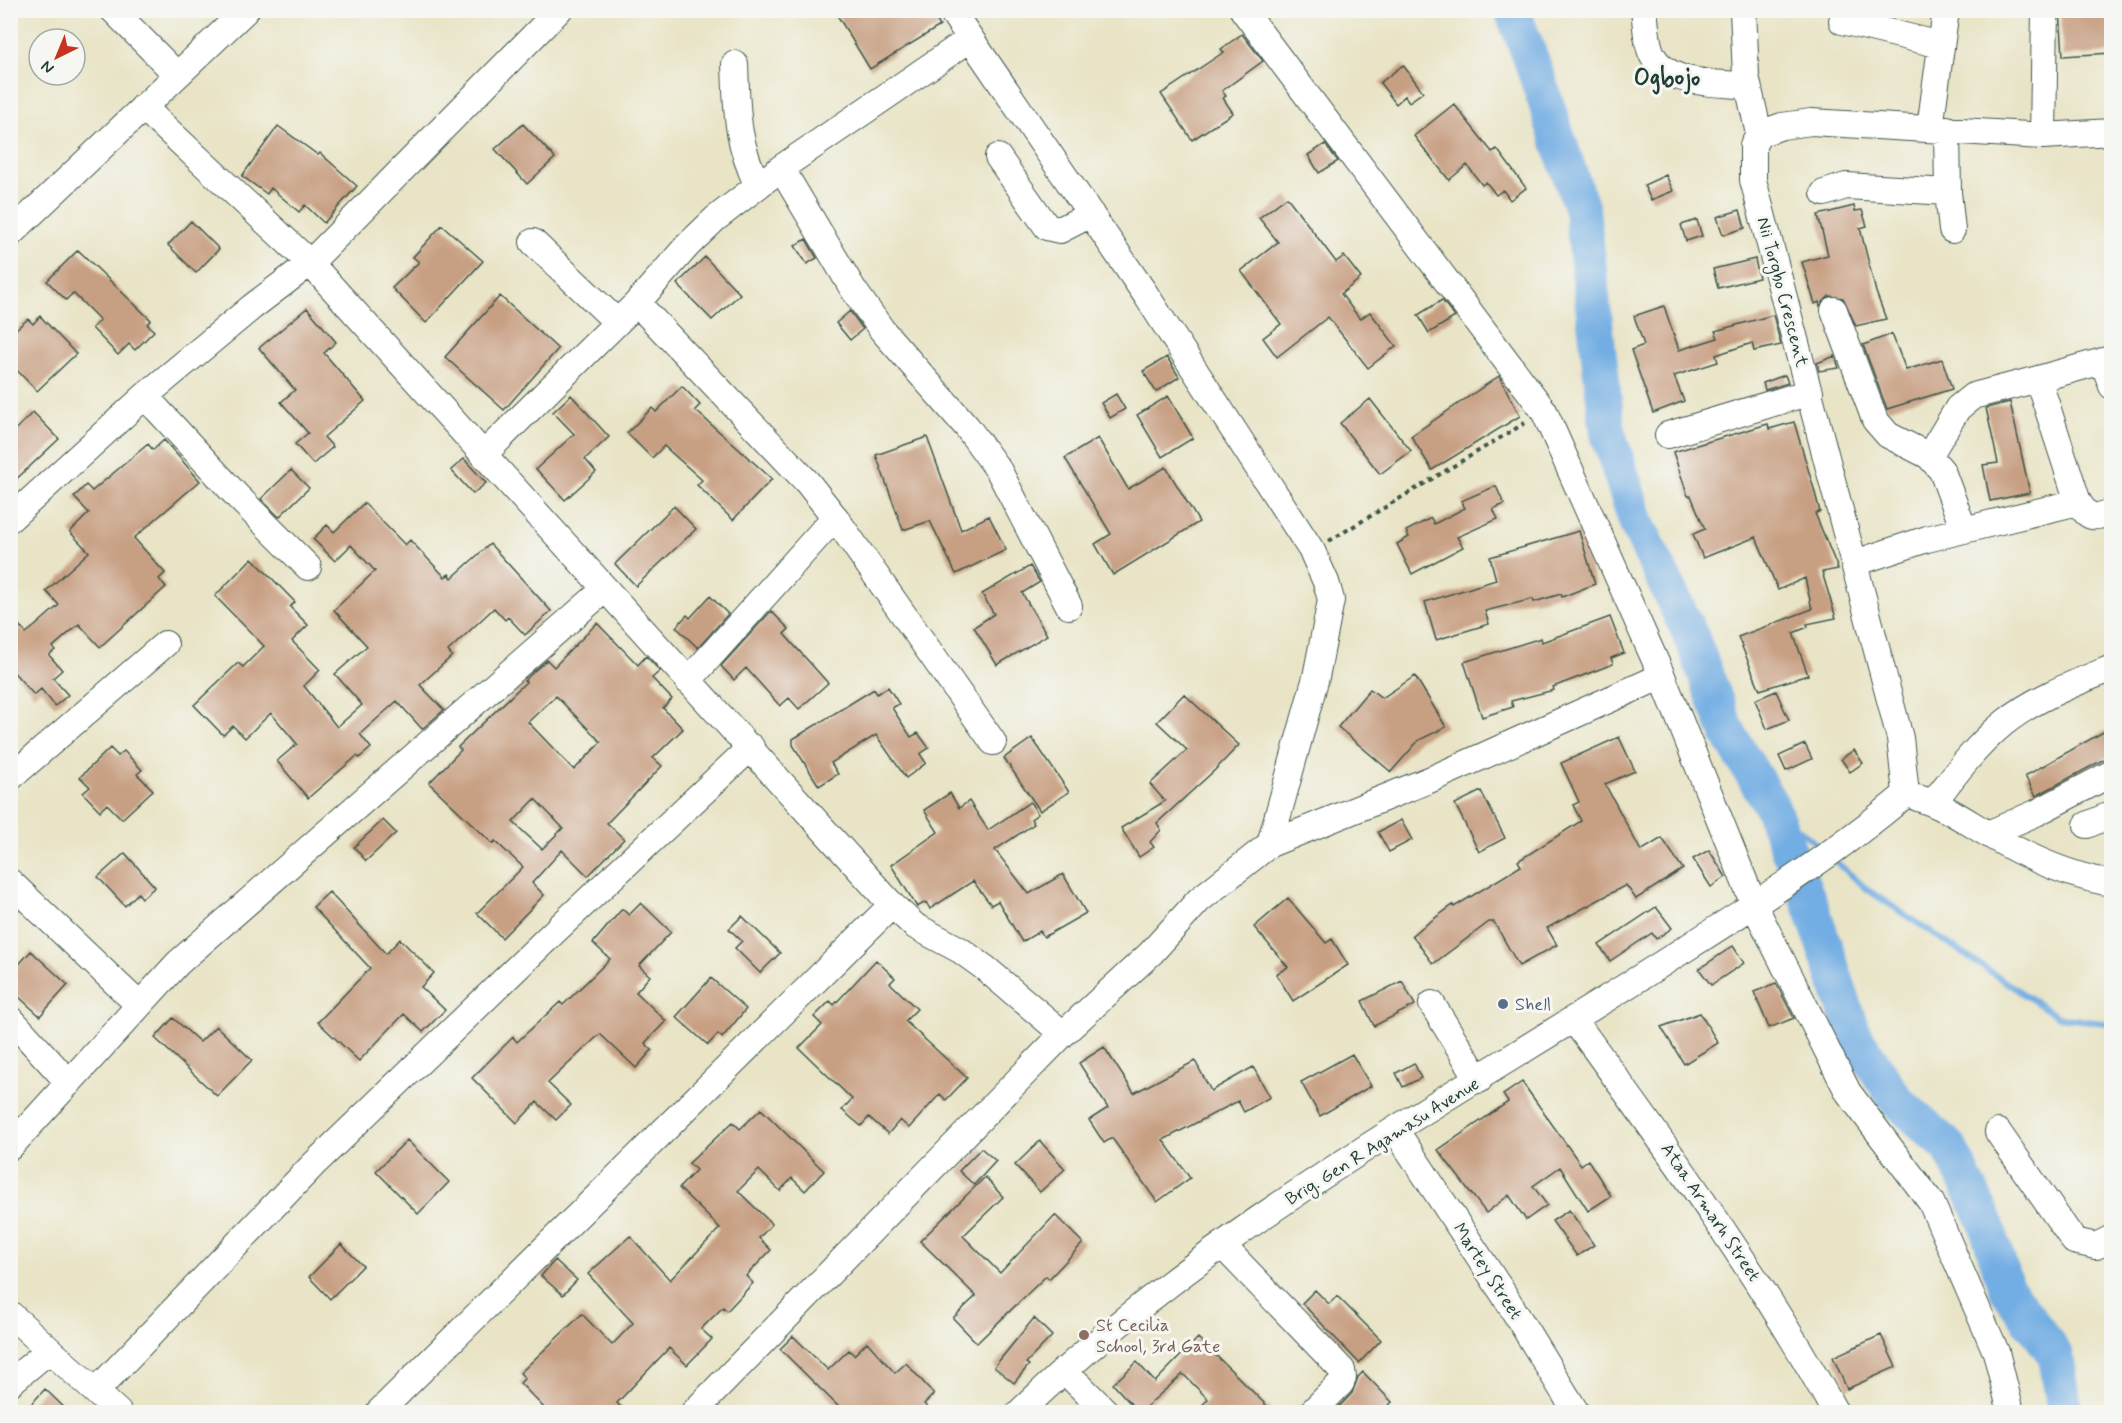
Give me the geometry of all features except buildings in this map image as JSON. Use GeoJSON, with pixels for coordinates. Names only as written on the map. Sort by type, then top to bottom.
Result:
{"type":"FeatureCollection","features":[{"type":"Feature","properties":{"kind":"street"},"geometry":{"type":"LineString","coordinates":[[112,10],[177,75]]}},
{"type":"Feature","properties":{"kind":"street"},"geometry":{"type":"LineString","coordinates":[[10,234],[246,10]]}},
{"type":"Feature","properties":{"kind":"street"},"geometry":{"type":"LineString","coordinates":[[10,519],[145,396],[252,307],[310,263],[559,10]]}},
{"type":"Feature","properties":{"kind":"street"},"geometry":{"type":"LineString","coordinates":[[951,10],[1091,214],[1312,551],[1326,582],[1331,600],[1316,677],[1270,844]]}},
{"type":"Feature","properties":{"kind":"street"},"geometry":{"type":"LineString","coordinates":[[1243,10],[1544,411],[1759,901],[1848,1092],[1931,1202],[1996,1352],[2011,1413]]}},
{"type":"Feature","properties":{"kind":"street"},"geometry":{"type":"LineString","coordinates":[[1644,10],[1651,52],[1659,66],[1676,77],[1748,86]]}},
{"type":"Feature","properties":{"kind":"street"},"geometry":{"type":"LineString","coordinates":[[1743,10],[1748,86],[1759,134],[1782,126],[1811,122],[2043,136],[2112,132]]}},
{"type":"Feature","properties":{"kind":"street"},"geometry":{"type":"LineString","coordinates":[[1946,10],[1941,45],[1938,129],[1952,230]]}},
{"type":"Feature","properties":{"kind":"street"},"geometry":{"type":"LineString","coordinates":[[2043,136],[2045,10]]}},
{"type":"Feature","properties":{"kind":"street"},"geometry":{"type":"LineString","coordinates":[[1842,21],[1941,45]]}},
{"type":"Feature","properties":{"kind":"street"},"geometry":{"type":"LineString","coordinates":[[484,454],[637,303],[687,245],[715,219],[781,168],[970,39]]}},
{"type":"Feature","properties":{"kind":"street"},"geometry":{"type":"LineString","coordinates":[[735,64],[738,134],[744,159],[758,186]]}},
{"type":"Feature","properties":{"kind":"street"},"geometry":{"type":"LineString","coordinates":[[143,107],[310,263],[688,681],[752,747],[892,905],[915,927],[960,951],[985,968],[1063,1034]]}},
{"type":"Feature","properties":{"kind":"street","name":"Nii Torgbo Crescent"},"geometry":{"type":"LineString","coordinates":[[1759,134],[1753,145],[1753,180],[1900,738],[1906,795]]}},
{"type":"Feature","properties":{"kind":"street"},"geometry":{"type":"LineString","coordinates":[[998,157],[1047,226],[1060,230],[1091,214]]}},
{"type":"Feature","properties":{"kind":"street"},"geometry":{"type":"LineString","coordinates":[[781,168],[853,289],[882,330],[967,427],[999,471],[1069,606]]}},
{"type":"Feature","properties":{"kind":"street"},"geometry":{"type":"LineString","coordinates":[[1824,192],[1846,186],[1948,192]]}},
{"type":"Feature","properties":{"kind":"street"},"geometry":{"type":"LineString","coordinates":[[533,242],[617,322]]}},
{"type":"Feature","properties":{"kind":"street"},"geometry":{"type":"LineString","coordinates":[[637,303],[808,483],[835,516],[993,742]]}},
{"type":"Feature","properties":{"kind":"street"},"geometry":{"type":"LineString","coordinates":[[1834,310],[1875,420],[1888,435],[1929,456],[1942,471],[1964,530]]}},
{"type":"Feature","properties":{"kind":"street"},"geometry":{"type":"LineString","coordinates":[[1929,456],[1958,408],[1973,396],[2107,360],[2112,386]]}},
{"type":"Feature","properties":{"kind":"street"},"geometry":{"type":"LineString","coordinates":[[2038,379],[2078,502],[2087,515],[2094,517],[2112,512]]}},
{"type":"Feature","properties":{"kind":"street"},"geometry":{"type":"LineString","coordinates":[[1668,435],[1810,392]]}},
{"type":"Feature","properties":{"kind":"street"},"geometry":{"type":"LineString","coordinates":[[145,396],[238,497],[308,567]]}},
{"type":"Feature","properties":{"kind":"street"},"geometry":{"type":"LineString","coordinates":[[1855,563],[1927,539],[2078,502]]}},
{"type":"Feature","properties":{"kind":"street"},"geometry":{"type":"LineString","coordinates":[[688,681],[835,516]]}},
{"type":"Feature","properties":{"kind":"street"},"geometry":{"type":"LineString","coordinates":[[13,1140],[69,1083],[178,963],[604,589]]}},
{"type":"Feature","properties":{"kind":"street"},"geometry":{"type":"LineString","coordinates":[[10,778],[165,644]]}},
{"type":"Feature","properties":{"kind":"street"},"geometry":{"type":"LineString","coordinates":[[1933,803],[1960,768],[2004,723],[2055,692],[2112,668]]}},
{"type":"Feature","properties":{"kind":"street"},"geometry":{"type":"LineString","coordinates":[[694,1413],[1063,1034],[1151,953],[1199,900],[1270,844],[1434,778],[1662,676]]}},
{"type":"Feature","properties":{"kind":"street"},"geometry":{"type":"LineString","coordinates":[[96,1391],[313,1165],[555,931],[752,747]]}},
{"type":"Feature","properties":{"kind":"street"},"geometry":{"type":"LineString","coordinates":[[1988,834],[2036,813],[2112,773]]}},
{"type":"Feature","properties":{"kind":"street"},"geometry":{"type":"LineString","coordinates":[[1906,795],[1958,813],[1988,834],[2054,867],[2112,884]]}},
{"type":"Feature","properties":{"kind":"street","name":"Brig. Gen R Agamasu Avenue"},"geometry":{"type":"LineString","coordinates":[[1020,1413],[1064,1370],[1222,1245],[1333,1170],[1479,1080],[1759,901],[1843,845],[1906,795]]}},
{"type":"Feature","properties":{"kind":"street"},"geometry":{"type":"LineString","coordinates":[[2086,825],[2112,814]]}},
{"type":"Feature","properties":{"kind":"street"},"geometry":{"type":"LineString","coordinates":[[10,882],[139,1005]]}},
{"type":"Feature","properties":{"kind":"street"},"geometry":{"type":"LineString","coordinates":[[379,1413],[892,905]]}},
{"type":"Feature","properties":{"kind":"street"},"geometry":{"type":"LineString","coordinates":[[1432,1004],[1479,1080]]}},
{"type":"Feature","properties":{"kind":"street"},"geometry":{"type":"LineString","coordinates":[[10,1018],[69,1083]]}},
{"type":"Feature","properties":{"kind":"street","name":"Ataa Armarh Street"},"geometry":{"type":"LineString","coordinates":[[1574,1020],[1725,1228],[1795,1340],[1835,1413]]}},
{"type":"Feature","properties":{"kind":"street","name":"Martey Street"},"geometry":{"type":"LineString","coordinates":[[1396,1131],[1503,1293],[1576,1413]]}},
{"type":"Feature","properties":{"kind":"street"},"geometry":{"type":"LineString","coordinates":[[1998,1132],[2074,1241],[2096,1246],[2112,1238]]}},
{"type":"Feature","properties":{"kind":"street"},"geometry":{"type":"LineString","coordinates":[[1222,1245],[1342,1370],[1341,1383],[1312,1413]]}},
{"type":"Feature","properties":{"kind":"street"},"geometry":{"type":"LineString","coordinates":[[10,1314],[118,1413]]}},
{"type":"Feature","properties":{"kind":"street"},"geometry":{"type":"LineString","coordinates":[[10,1383],[48,1351]]}},
{"type":"Feature","properties":{"kind":"street"},"geometry":{"type":"LineString","coordinates":[[1064,1370],[1106,1413]]}},
{"type":"Feature","properties":{"kind":"path"},"geometry":{"type":"LineString","coordinates":[[1312,551],[1544,411]]}},
{"type":"Feature","properties":{"kind":"waterway"},"geometry":{"type":"LineString","coordinates":[[1512,10],[1582,210],[1608,434],[1637,524],[1691,636],[1727,731],[1771,805],[1813,912],[1854,1035],[1897,1101],[1949,1147],[1985,1220],[2006,1288],[2056,1356],[2065,1412]]}},
{"type":"Feature","properties":{"kind":"waterway"},"geometry":{"type":"LineString","coordinates":[[1771,805],[1823,850]]}},
{"type":"Feature","properties":{"kind":"waterway"},"geometry":{"type":"LineString","coordinates":[[1833,859],[1868,890],[2058,1017],[2112,1024]]}},
{"type":"Feature","properties":{"kind":"place","name":"Shell"},"geometry":{"type":"Point","coordinates":[1503,1004]}},
{"type":"Feature","properties":{"kind":"place","name":"St Cecilia School, 3rd Gate"},"geometry":{"type":"Point","coordinates":[1084,1335]}},
{"type":"Feature","properties":{"kind":"district","name":"Ogbojo"},"geometry":{"type":"Point","coordinates":[1667,77]}}]}
